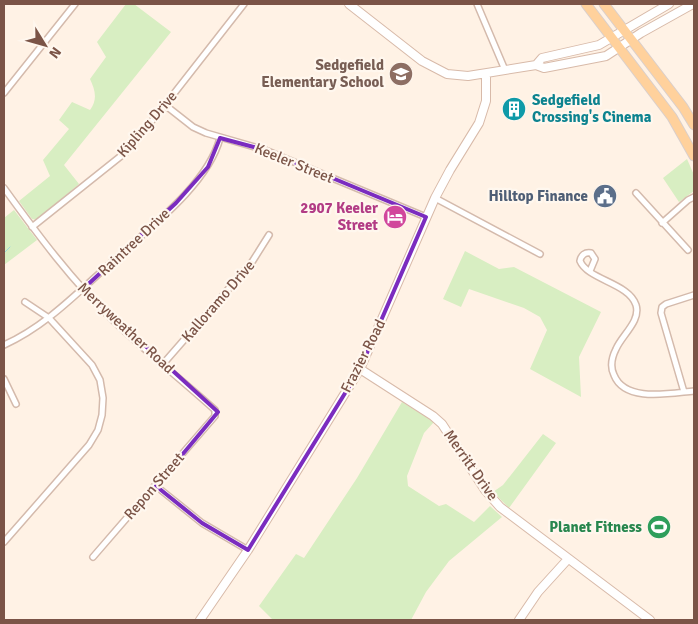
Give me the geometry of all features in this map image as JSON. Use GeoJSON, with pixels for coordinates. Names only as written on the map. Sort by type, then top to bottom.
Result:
{"type":"FeatureCollection","features":[{"type":"Feature","properties":{"kind":"main road"},"geometry":{"type":"LineString","coordinates":[[586,4],[676,122],[694,156]]}},
{"type":"Feature","properties":{"kind":"main road"},"geometry":{"type":"LineString","coordinates":[[604,4],[684,107],[694,126]]}},
{"type":"Feature","properties":{"kind":"street"},"geometry":{"type":"LineString","coordinates":[[4,93],[74,4]]}},
{"type":"Feature","properties":{"kind":"street","name":"Kipling Drive"},"geometry":{"type":"LineString","coordinates":[[32,227],[126,152],[244,4]]}},
{"type":"Feature","properties":{"kind":"street"},"geometry":{"type":"LineString","coordinates":[[477,4],[505,70]]}},
{"type":"Feature","properties":{"kind":"street"},"geometry":{"type":"LineString","coordinates":[[536,65],[542,58],[594,47],[668,4]]}},
{"type":"Feature","properties":{"kind":"street"},"geometry":{"type":"LineString","coordinates":[[354,5],[422,62],[447,74],[461,76],[486,74],[536,65],[544,68],[597,59],[609,55],[693,4]]}},
{"type":"Feature","properties":{"kind":"street","name":"Frazier Road"},"geometry":{"type":"LineString","coordinates":[[200,620],[248,550],[360,369],[435,198],[450,170],[480,123],[486,101],[486,74]]}},
{"type":"Feature","properties":{"kind":"street","name":"Keeler Street"},"geometry":{"type":"LineString","coordinates":[[165,105],[193,127],[220,138],[250,144],[426,218]]}},
{"type":"Feature","properties":{"kind":"street","name":"Raintree Drive"},"geometry":{"type":"LineString","coordinates":[[4,345],[22,337],[49,318],[84,289],[176,203],[208,167],[220,138]]}},
{"type":"Feature","properties":{"kind":"street","name":"Merryweather Road"},"geometry":{"type":"LineString","coordinates":[[4,188],[54,255],[114,322],[215,410],[215,416]]}},
{"type":"Feature","properties":{"kind":"street"},"geometry":{"type":"LineString","coordinates":[[636,193],[688,250]]}},
{"type":"Feature","properties":{"kind":"street"},"geometry":{"type":"LineString","coordinates":[[662,223],[694,196]]}},
{"type":"Feature","properties":{"kind":"street"},"geometry":{"type":"LineString","coordinates":[[435,198],[540,254]]}},
{"type":"Feature","properties":{"kind":"street","name":"Kalloramo Drive"},"geometry":{"type":"LineString","coordinates":[[163,364],[252,262],[269,235]]}},
{"type":"Feature","properties":{"kind":"street"},"geometry":{"type":"LineString","coordinates":[[590,271],[632,297],[636,305],[637,313],[634,320],[620,341],[612,358],[612,370],[620,385],[637,393],[658,395],[694,391]]}},
{"type":"Feature","properties":{"kind":"street"},"geometry":{"type":"LineString","coordinates":[[684,392],[661,313],[662,307],[666,304],[694,295]]}},
{"type":"Feature","properties":{"kind":"street"},"geometry":{"type":"LineString","coordinates":[[4,542],[89,445],[98,430],[102,415],[103,398],[100,380],[92,365],[49,318],[25,302]]}},
{"type":"Feature","properties":{"kind":"street","name":"Merritt Drive"},"geometry":{"type":"LineString","coordinates":[[360,369],[437,419],[449,433],[491,498],[523,525],[650,620]]}},
{"type":"Feature","properties":{"kind":"street"},"geometry":{"type":"LineString","coordinates":[[4,379],[16,404]]}},
{"type":"Feature","properties":{"kind":"street","name":"Repon Street"},"geometry":{"type":"LineString","coordinates":[[93,557],[215,416]]}},
{"type":"Feature","properties":{"kind":"street"},"geometry":{"type":"LineString","coordinates":[[156,486],[202,523],[248,550]]}},
{"type":"Feature","properties":{"kind":"street"},"geometry":{"type":"LineString","coordinates":[[519,620],[538,592],[568,559]]}},
{"type":"Feature","properties":{"kind":"highlighted area"},"geometry":{"type":"Polygon","coordinates":[[[220,138],[265,150],[426,217],[360,369],[248,550],[202,523],[156,486],[218,412],[83,289],[176,203],[208,167],[220,138]]]}},
{"type":"Feature","properties":{"kind":"green space"},"geometry":{"type":"Polygon","coordinates":[[[126,4],[134,4],[171,32],[64,165],[79,184],[37,220],[32,219],[19,201],[50,176],[43,160],[69,129],[59,120],[72,102],[90,110],[93,106],[95,95],[90,79],[106,57],[97,42],[126,4]]]}},
{"type":"Feature","properties":{"kind":"green space"},"geometry":{"type":"Polygon","coordinates":[[[687,159],[694,175],[694,191],[679,202],[663,178],[687,159]]]}},
{"type":"Feature","properties":{"kind":"green space"},"geometry":{"type":"Polygon","coordinates":[[[14,210],[37,240],[4,265],[4,218],[14,210]]]}},
{"type":"Feature","properties":{"kind":"green space"},"geometry":{"type":"Polygon","coordinates":[[[465,251],[499,269],[514,267],[601,312],[579,357],[581,397],[530,369],[547,330],[540,317],[524,308],[469,289],[461,307],[443,299],[465,251]]]}},
{"type":"Feature","properties":{"kind":"green space"},"geometry":{"type":"Polygon","coordinates":[[[402,402],[434,422],[424,433],[407,476],[408,486],[439,506],[446,504],[474,522],[490,506],[502,517],[449,561],[426,592],[411,620],[273,620],[259,606],[296,554],[304,558],[357,478],[402,402]]]}},
{"type":"Feature","properties":{"kind":"green space"},"geometry":{"type":"Polygon","coordinates":[[[543,434],[556,443],[509,508],[493,492],[503,485],[543,434]]]}},
{"type":"Feature","properties":{"kind":"waterway"},"geometry":{"type":"LineString","coordinates":[[4,253],[10,247]]}},
{"type":"Feature","properties":{"kind":"place","name":"Sedgefield Elementary School"},"geometry":{"type":"Point","coordinates":[401,74]}},
{"type":"Feature","properties":{"kind":"place","name":"Sedgefield Crossing's Cinema"},"geometry":{"type":"Point","coordinates":[514,109]}},
{"type":"Feature","properties":{"kind":"place","name":"Hilltop Finance"},"geometry":{"type":"Point","coordinates":[605,196]}},
{"type":"Feature","properties":{"kind":"place","name":"2907 Keeler Street"},"geometry":{"type":"Point","coordinates":[395,217]}},
{"type":"Feature","properties":{"kind":"place","name":"Planet Fitness"},"geometry":{"type":"Point","coordinates":[659,527]}}]}
